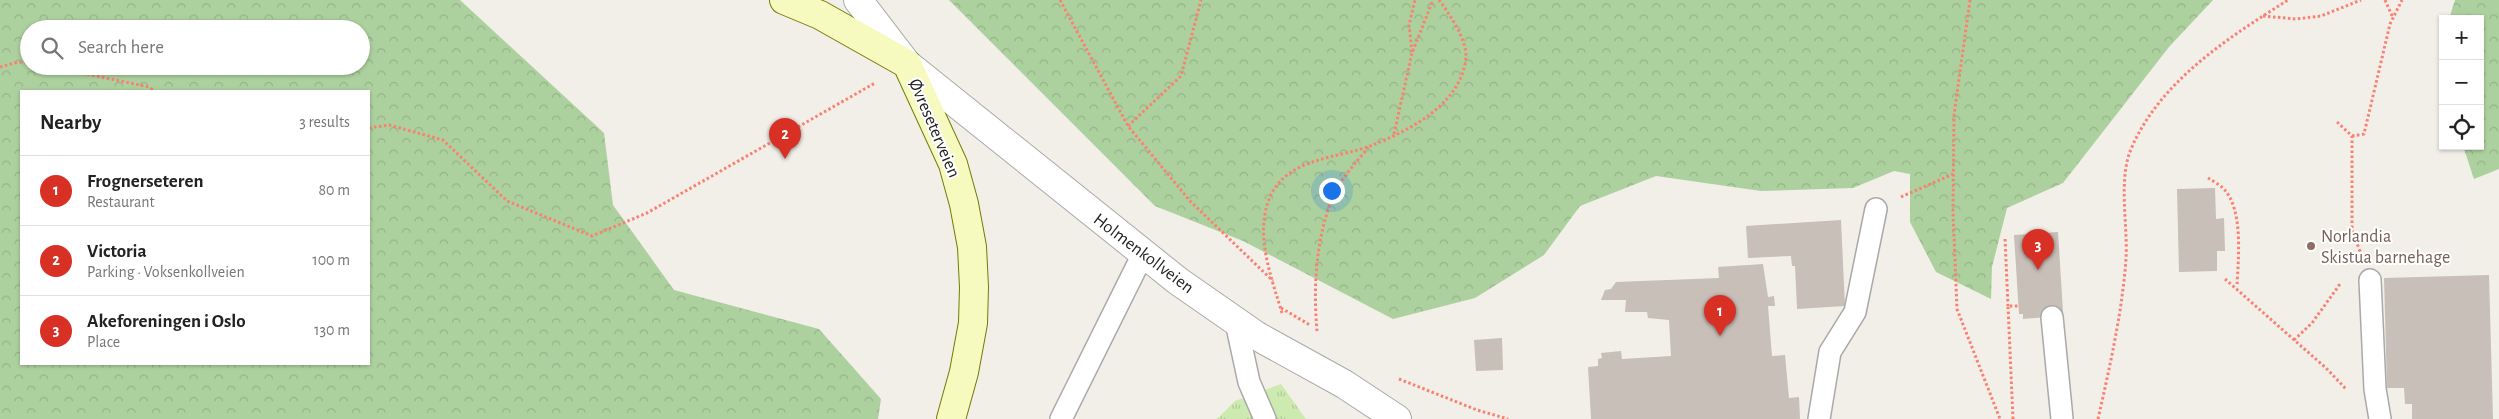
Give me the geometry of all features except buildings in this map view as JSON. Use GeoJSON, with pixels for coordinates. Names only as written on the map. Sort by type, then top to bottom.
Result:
{"type":"FeatureCollection","features":[{"type":"Feature","properties":{"kind":"main road"},"geometry":{"type":"LineString","coordinates":[[784,0],[820,15],[907,64]]}},
{"type":"Feature","properties":{"kind":"main road","name":"Øvreseterveien"},"geometry":{"type":"LineString","coordinates":[[907,64],[953,164],[964,204],[972,247],[973,323],[964,372],[950,419]]}},
{"type":"Feature","properties":{"kind":"street","name":"Øvreseterveien"},"geometry":{"type":"LineString","coordinates":[[858,0],[907,64]]}},
{"type":"Feature","properties":{"kind":"street","name":"Holmenkollveien"},"geometry":{"type":"LineString","coordinates":[[907,64],[1143,254],[1236,322],[1319,370],[1397,419]]}},
{"type":"Feature","properties":{"kind":"lane"},"geometry":{"type":"LineString","coordinates":[[1819,419],[1830,352],[1855,312],[1876,209]]}},
{"type":"Feature","properties":{"kind":"lane"},"geometry":{"type":"LineString","coordinates":[[1061,419],[1143,254]]}},
{"type":"Feature","properties":{"kind":"lane"},"geometry":{"type":"LineString","coordinates":[[2370,280],[2375,389],[2380,419]]}},
{"type":"Feature","properties":{"kind":"lane"},"geometry":{"type":"LineString","coordinates":[[2052,318],[2062,419]]}},
{"type":"Feature","properties":{"kind":"lane"},"geometry":{"type":"LineString","coordinates":[[1236,322],[1249,382],[1265,419]]}},
{"type":"Feature","properties":{"kind":"path"},"geometry":{"type":"LineString","coordinates":[[1060,0],[1128,126],[1190,201],[1273,281]]}},
{"type":"Feature","properties":{"kind":"path"},"geometry":{"type":"LineString","coordinates":[[1128,126],[1181,76],[1201,0]]}},
{"type":"Feature","properties":{"kind":"path"},"geometry":{"type":"LineString","coordinates":[[1412,53],[1409,25],[1415,0]]}},
{"type":"Feature","properties":{"kind":"path"},"geometry":{"type":"LineString","coordinates":[[1394,135],[1412,53],[1433,0]]}},
{"type":"Feature","properties":{"kind":"path"},"geometry":{"type":"LineString","coordinates":[[1295,357],[1268,263],[1264,227],[1266,208],[1278,184],[1297,168],[1370,146],[1394,135],[1435,110],[1450,96],[1461,80],[1466,56],[1458,28],[1439,0]]}},
{"type":"Feature","properties":{"kind":"path"},"geometry":{"type":"LineString","coordinates":[[1970,0],[1954,115],[1957,309],[2000,419]]}},
{"type":"Feature","properties":{"kind":"path"},"geometry":{"type":"LineString","coordinates":[[2098,419],[2122,307],[2126,256],[2126,173],[2130,150],[2157,104],[2198,63],[2288,0]]}},
{"type":"Feature","properties":{"kind":"path"},"geometry":{"type":"LineString","coordinates":[[2263,16],[2296,19],[2322,16],[2360,0]]}},
{"type":"Feature","properties":{"kind":"path"},"geometry":{"type":"LineString","coordinates":[[2385,0],[2393,18]]}},
{"type":"Feature","properties":{"kind":"path"},"geometry":{"type":"LineString","coordinates":[[2352,136],[2364,134],[2393,18],[2402,0]]}},
{"type":"Feature","properties":{"kind":"path"},"geometry":{"type":"LineString","coordinates":[[0,67],[20,62]]}},
{"type":"Feature","properties":{"kind":"path"},"geometry":{"type":"LineString","coordinates":[[370,128],[390,125],[443,140],[507,201],[592,236],[647,213],[907,64]]}},
{"type":"Feature","properties":{"kind":"path"},"geometry":{"type":"LineString","coordinates":[[91,75],[149,87],[153,90]]}},
{"type":"Feature","properties":{"kind":"path"},"geometry":{"type":"LineString","coordinates":[[2337,122],[2352,136],[2352,230],[2355,242],[2364,258]]}},
{"type":"Feature","properties":{"kind":"path"},"geometry":{"type":"LineString","coordinates":[[1319,370],[1314,306],[1317,252],[1334,194],[1370,146]]}},
{"type":"Feature","properties":{"kind":"path"},"geometry":{"type":"LineString","coordinates":[[1876,209],[1954,174]]}},
{"type":"Feature","properties":{"kind":"path"},"geometry":{"type":"LineString","coordinates":[[2208,178],[2224,189],[2231,201],[2238,230],[2237,287]]}},
{"type":"Feature","properties":{"kind":"path"},"geometry":{"type":"LineString","coordinates":[[2004,239],[2013,419]]}},
{"type":"Feature","properties":{"kind":"path"},"geometry":{"type":"LineString","coordinates":[[2294,340],[2312,323],[2345,276]]}},
{"type":"Feature","properties":{"kind":"path"},"geometry":{"type":"LineString","coordinates":[[2225,279],[2237,287],[2250,303],[2326,368],[2348,392]]}},
{"type":"Feature","properties":{"kind":"path"},"geometry":{"type":"LineString","coordinates":[[2008,306],[2019,306]]}},
{"type":"Feature","properties":{"kind":"path"},"geometry":{"type":"LineString","coordinates":[[1281,307],[1322,334]]}},
{"type":"Feature","properties":{"kind":"path"},"geometry":{"type":"LineString","coordinates":[[1398,378],[1477,410],[1508,419]]}},
{"type":"Feature","properties":{"kind":"green space"},"geometry":{"type":"Polygon","coordinates":[[[0,0],[460,0],[604,133],[613,205],[674,290],[819,329],[881,399],[878,419],[0,419],[0,0]]]}},
{"type":"Feature","properties":{"kind":"green space"},"geometry":{"type":"Polygon","coordinates":[[[949,0],[2213,0],[2169,47],[2063,183],[2007,208],[1992,267],[1991,299],[1936,272],[1910,222],[1910,174],[1894,171],[1853,188],[1761,191],[1656,176],[1580,206],[1544,255],[1475,298],[1393,319],[1243,241],[1155,206],[949,0]]]}},
{"type":"Feature","properties":{"kind":"green space"},"geometry":{"type":"Polygon","coordinates":[[[2455,0],[2499,0],[2499,169],[2474,179],[2464,150],[2484,150],[2484,15],[2450,15],[2455,0]]]}},
{"type":"Feature","properties":{"kind":"green space"},"geometry":{"type":"Polygon","coordinates":[[[1281,384],[1306,419],[1217,419],[1235,401],[1281,384]]]}},
{"type":"Feature","properties":{"kind":"place","name":"Victoria"},"geometry":{"type":"Point","coordinates":[785,159]}},
{"type":"Feature","properties":{"kind":"place","name":"Norlandia Skistua barnehage"},"geometry":{"type":"Point","coordinates":[2311,246]}},
{"type":"Feature","properties":{"kind":"place","name":"Akeforeningen i Oslo"},"geometry":{"type":"Point","coordinates":[2038,270]}},
{"type":"Feature","properties":{"kind":"place","name":"Frognerseteren"},"geometry":{"type":"Point","coordinates":[1720,336]}}]}
